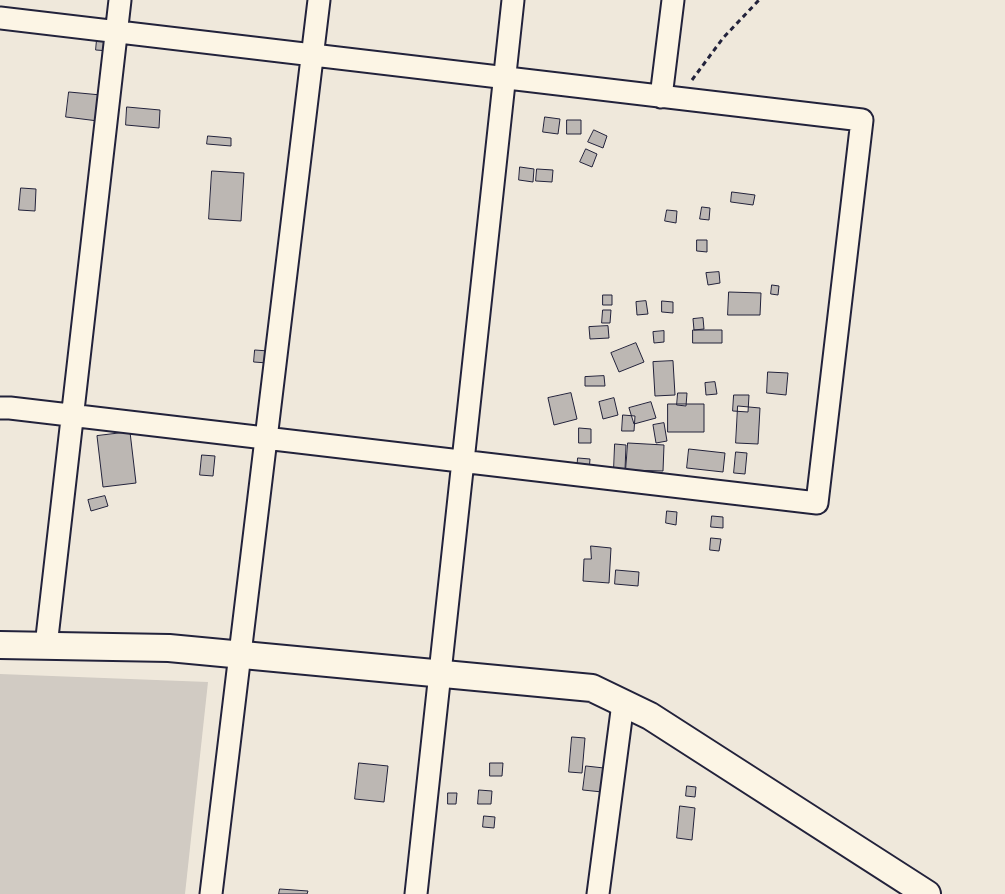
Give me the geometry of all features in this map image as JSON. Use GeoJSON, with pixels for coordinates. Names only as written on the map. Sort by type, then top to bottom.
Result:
{"type":"FeatureCollection","features":[{"type":"Feature","properties":{"kind":"main road"},"geometry":{"type":"LineString","coordinates":[[0,645],[169,648],[592,688],[650,716],[927,894]]}},
{"type":"Feature","properties":{"kind":"street"},"geometry":{"type":"LineString","coordinates":[[46,646],[120,0]]}},
{"type":"Feature","properties":{"kind":"street"},"geometry":{"type":"LineString","coordinates":[[211,894],[319,0]]}},
{"type":"Feature","properties":{"kind":"street"},"geometry":{"type":"LineString","coordinates":[[416,894],[513,0]]}},
{"type":"Feature","properties":{"kind":"street"},"geometry":{"type":"LineString","coordinates":[[669,98],[673,0]]}},
{"type":"Feature","properties":{"kind":"street"},"geometry":{"type":"LineString","coordinates":[[0,18],[862,120],[817,504],[0,408]]}},
{"type":"Feature","properties":{"kind":"street"},"geometry":{"type":"LineString","coordinates":[[598,894],[623,703]]}},
{"type":"Feature","properties":{"kind":"path"},"geometry":{"type":"LineString","coordinates":[[669,98],[759,0]]}},
{"type":"Feature","properties":{"kind":"shaded area"},"geometry":{"type":"Polygon","coordinates":[[[0,674],[208,682],[185,894],[0,894],[0,674]]]}},
{"type":"Feature","properties":{"kind":"building"},"geometry":{"type":"Polygon","coordinates":[[[97,39],[109,40],[109,51],[96,50],[97,39]]]}},
{"type":"Feature","properties":{"kind":"building"},"geometry":{"type":"Polygon","coordinates":[[[69,92],[101,95],[98,121],[66,117],[69,92]]]}},
{"type":"Feature","properties":{"kind":"building"},"geometry":{"type":"Polygon","coordinates":[[[127,107],[160,110],[159,128],[126,125],[127,107]]]}},
{"type":"Feature","properties":{"kind":"building"},"geometry":{"type":"Polygon","coordinates":[[[545,117],[560,119],[558,134],[543,132],[545,117]]]}},
{"type":"Feature","properties":{"kind":"building"},"geometry":{"type":"Polygon","coordinates":[[[567,120],[581,120],[581,134],[567,134],[567,120]]]}},
{"type":"Feature","properties":{"kind":"building"},"geometry":{"type":"Polygon","coordinates":[[[594,130],[607,136],[603,148],[588,142],[594,130]]]}},
{"type":"Feature","properties":{"kind":"building"},"geometry":{"type":"Polygon","coordinates":[[[208,136],[231,138],[231,146],[207,144],[208,136]]]}},
{"type":"Feature","properties":{"kind":"building"},"geometry":{"type":"Polygon","coordinates":[[[586,149],[597,154],[592,167],[580,162],[586,149]]]}},
{"type":"Feature","properties":{"kind":"building"},"geometry":{"type":"Polygon","coordinates":[[[520,167],[534,169],[533,182],[519,180],[520,167]]]}},
{"type":"Feature","properties":{"kind":"building"},"geometry":{"type":"Polygon","coordinates":[[[537,169],[553,170],[552,182],[536,181],[537,169]]]}},
{"type":"Feature","properties":{"kind":"building"},"geometry":{"type":"Polygon","coordinates":[[[212,171],[244,173],[241,221],[209,219],[212,171]]]}},
{"type":"Feature","properties":{"kind":"building"},"geometry":{"type":"Polygon","coordinates":[[[21,188],[36,189],[35,211],[19,210],[21,188]]]}},
{"type":"Feature","properties":{"kind":"building"},"geometry":{"type":"Polygon","coordinates":[[[732,192],[755,195],[753,205],[731,202],[732,192]]]}},
{"type":"Feature","properties":{"kind":"building"},"geometry":{"type":"Polygon","coordinates":[[[702,207],[710,208],[709,220],[700,219],[702,207]]]}},
{"type":"Feature","properties":{"kind":"building"},"geometry":{"type":"Polygon","coordinates":[[[667,210],[677,211],[676,223],[665,221],[667,210]]]}},
{"type":"Feature","properties":{"kind":"building"},"geometry":{"type":"Polygon","coordinates":[[[697,240],[707,240],[707,252],[697,251],[697,240]]]}},
{"type":"Feature","properties":{"kind":"building"},"geometry":{"type":"Polygon","coordinates":[[[719,272],[720,283],[708,285],[706,273],[719,272]]]}},
{"type":"Feature","properties":{"kind":"building"},"geometry":{"type":"Polygon","coordinates":[[[772,285],[779,286],[778,295],[771,294],[772,285]]]}},
{"type":"Feature","properties":{"kind":"building"},"geometry":{"type":"Polygon","coordinates":[[[729,292],[761,293],[760,315],[728,315],[729,292]]]}},
{"type":"Feature","properties":{"kind":"building"},"geometry":{"type":"Polygon","coordinates":[[[603,295],[612,295],[612,305],[603,305],[603,295]]]}},
{"type":"Feature","properties":{"kind":"building"},"geometry":{"type":"Polygon","coordinates":[[[646,301],[648,314],[637,315],[636,302],[646,301]]]}},
{"type":"Feature","properties":{"kind":"building"},"geometry":{"type":"Polygon","coordinates":[[[662,301],[673,302],[673,313],[662,312],[662,301]]]}},
{"type":"Feature","properties":{"kind":"building"},"geometry":{"type":"Polygon","coordinates":[[[603,310],[611,310],[610,323],[602,323],[603,310]]]}},
{"type":"Feature","properties":{"kind":"building"},"geometry":{"type":"Polygon","coordinates":[[[703,318],[704,329],[694,330],[693,319],[703,318]]]}},
{"type":"Feature","properties":{"kind":"building"},"geometry":{"type":"Polygon","coordinates":[[[608,326],[609,338],[590,339],[589,327],[608,326]]]}},
{"type":"Feature","properties":{"kind":"building"},"geometry":{"type":"Polygon","coordinates":[[[693,330],[722,330],[722,343],[693,343],[693,330]]]}},
{"type":"Feature","properties":{"kind":"building"},"geometry":{"type":"Polygon","coordinates":[[[664,331],[664,342],[654,343],[653,332],[664,331]]]}},
{"type":"Feature","properties":{"kind":"building"},"geometry":{"type":"Polygon","coordinates":[[[636,343],[644,362],[619,372],[611,353],[636,343]]]}},
{"type":"Feature","properties":{"kind":"building"},"geometry":{"type":"Polygon","coordinates":[[[255,350],[282,352],[281,364],[254,362],[255,350]]]}},
{"type":"Feature","properties":{"kind":"building"},"geometry":{"type":"Polygon","coordinates":[[[673,361],[675,395],[655,396],[653,362],[673,361]]]}},
{"type":"Feature","properties":{"kind":"building"},"geometry":{"type":"Polygon","coordinates":[[[768,372],[788,373],[786,395],[767,393],[768,372]]]}},
{"type":"Feature","properties":{"kind":"building"},"geometry":{"type":"Polygon","coordinates":[[[604,376],[605,386],[585,386],[585,377],[604,376]]]}},
{"type":"Feature","properties":{"kind":"building"},"geometry":{"type":"Polygon","coordinates":[[[715,382],[717,394],[706,395],[705,383],[715,382]]]}},
{"type":"Feature","properties":{"kind":"building"},"geometry":{"type":"Polygon","coordinates":[[[571,393],[577,419],[554,425],[548,398],[571,393]]]}},
{"type":"Feature","properties":{"kind":"building"},"geometry":{"type":"Polygon","coordinates":[[[678,393],[687,393],[686,406],[677,405],[678,393]]]}},
{"type":"Feature","properties":{"kind":"building"},"geometry":{"type":"Polygon","coordinates":[[[734,395],[749,395],[748,412],[733,411],[734,395]]]}},
{"type":"Feature","properties":{"kind":"building"},"geometry":{"type":"Polygon","coordinates":[[[614,398],[618,415],[603,419],[599,402],[614,398]]]}},
{"type":"Feature","properties":{"kind":"building"},"geometry":{"type":"Polygon","coordinates":[[[651,402],[656,418],[634,424],[629,408],[651,402]]]}},
{"type":"Feature","properties":{"kind":"building"},"geometry":{"type":"Polygon","coordinates":[[[668,404],[704,404],[704,432],[668,432],[668,404]]]}},
{"type":"Feature","properties":{"kind":"building"},"geometry":{"type":"Polygon","coordinates":[[[738,406],[760,408],[758,444],[736,443],[738,406]]]}},
{"type":"Feature","properties":{"kind":"building"},"geometry":{"type":"Polygon","coordinates":[[[623,415],[635,416],[634,431],[622,431],[623,415]]]}},
{"type":"Feature","properties":{"kind":"building"},"geometry":{"type":"Polygon","coordinates":[[[664,423],[667,441],[656,443],[653,425],[664,423]]]}},
{"type":"Feature","properties":{"kind":"building"},"geometry":{"type":"Polygon","coordinates":[[[579,428],[591,429],[591,443],[579,443],[579,428]]]}},
{"type":"Feature","properties":{"kind":"building"},"geometry":{"type":"Polygon","coordinates":[[[130,432],[136,483],[103,487],[97,436],[130,432]]]}},
{"type":"Feature","properties":{"kind":"building"},"geometry":{"type":"Polygon","coordinates":[[[628,443],[664,445],[663,471],[626,470],[628,443]]]}},
{"type":"Feature","properties":{"kind":"building"},"geometry":{"type":"Polygon","coordinates":[[[615,444],[626,445],[625,470],[614,469],[615,444]]]}},
{"type":"Feature","properties":{"kind":"building"},"geometry":{"type":"Polygon","coordinates":[[[689,449],[725,453],[723,472],[687,468],[689,449]]]}},
{"type":"Feature","properties":{"kind":"building"},"geometry":{"type":"Polygon","coordinates":[[[736,452],[747,453],[745,474],[734,473],[736,452]]]}},
{"type":"Feature","properties":{"kind":"building"},"geometry":{"type":"Polygon","coordinates":[[[202,455],[215,456],[213,476],[200,475],[202,455]]]}},
{"type":"Feature","properties":{"kind":"building"},"geometry":{"type":"Polygon","coordinates":[[[578,458],[590,459],[589,471],[577,470],[578,458]]]}},
{"type":"Feature","properties":{"kind":"building"},"geometry":{"type":"Polygon","coordinates":[[[105,496],[108,506],[91,511],[88,500],[105,496]]]}},
{"type":"Feature","properties":{"kind":"building"},"geometry":{"type":"Polygon","coordinates":[[[667,511],[677,512],[676,525],[666,523],[667,511]]]}},
{"type":"Feature","properties":{"kind":"building"},"geometry":{"type":"Polygon","coordinates":[[[712,516],[723,517],[723,528],[711,527],[712,516]]]}},
{"type":"Feature","properties":{"kind":"building"},"geometry":{"type":"Polygon","coordinates":[[[711,538],[721,539],[719,551],[710,550],[711,538]]]}},
{"type":"Feature","properties":{"kind":"building"},"geometry":{"type":"Polygon","coordinates":[[[591,546],[611,548],[609,583],[583,581],[584,559],[591,559],[591,546]]]}},
{"type":"Feature","properties":{"kind":"building"},"geometry":{"type":"Polygon","coordinates":[[[616,570],[639,572],[638,586],[615,584],[616,570]]]}},
{"type":"Feature","properties":{"kind":"building"},"geometry":{"type":"Polygon","coordinates":[[[572,737],[585,738],[582,773],[569,772],[572,737]]]}},
{"type":"Feature","properties":{"kind":"building"},"geometry":{"type":"Polygon","coordinates":[[[359,763],[388,766],[384,802],[355,799],[359,763]]]}},
{"type":"Feature","properties":{"kind":"building"},"geometry":{"type":"Polygon","coordinates":[[[490,763],[503,763],[502,776],[490,776],[490,763]]]}},
{"type":"Feature","properties":{"kind":"building"},"geometry":{"type":"Polygon","coordinates":[[[586,766],[604,768],[602,792],[583,790],[586,766]]]}},
{"type":"Feature","properties":{"kind":"building"},"geometry":{"type":"Polygon","coordinates":[[[687,786],[696,787],[695,797],[686,796],[687,786]]]}},
{"type":"Feature","properties":{"kind":"building"},"geometry":{"type":"Polygon","coordinates":[[[479,790],[492,791],[491,804],[478,804],[479,790]]]}},
{"type":"Feature","properties":{"kind":"building"},"geometry":{"type":"Polygon","coordinates":[[[448,793],[457,793],[456,804],[448,804],[448,793]]]}},
{"type":"Feature","properties":{"kind":"building"},"geometry":{"type":"Polygon","coordinates":[[[680,806],[695,808],[692,840],[677,838],[680,806]]]}},
{"type":"Feature","properties":{"kind":"building"},"geometry":{"type":"Polygon","coordinates":[[[484,816],[495,817],[494,828],[483,827],[484,816]]]}},
{"type":"Feature","properties":{"kind":"building"},"geometry":{"type":"Polygon","coordinates":[[[280,889],[308,891],[307,894],[279,894],[280,889]]]}}]}
